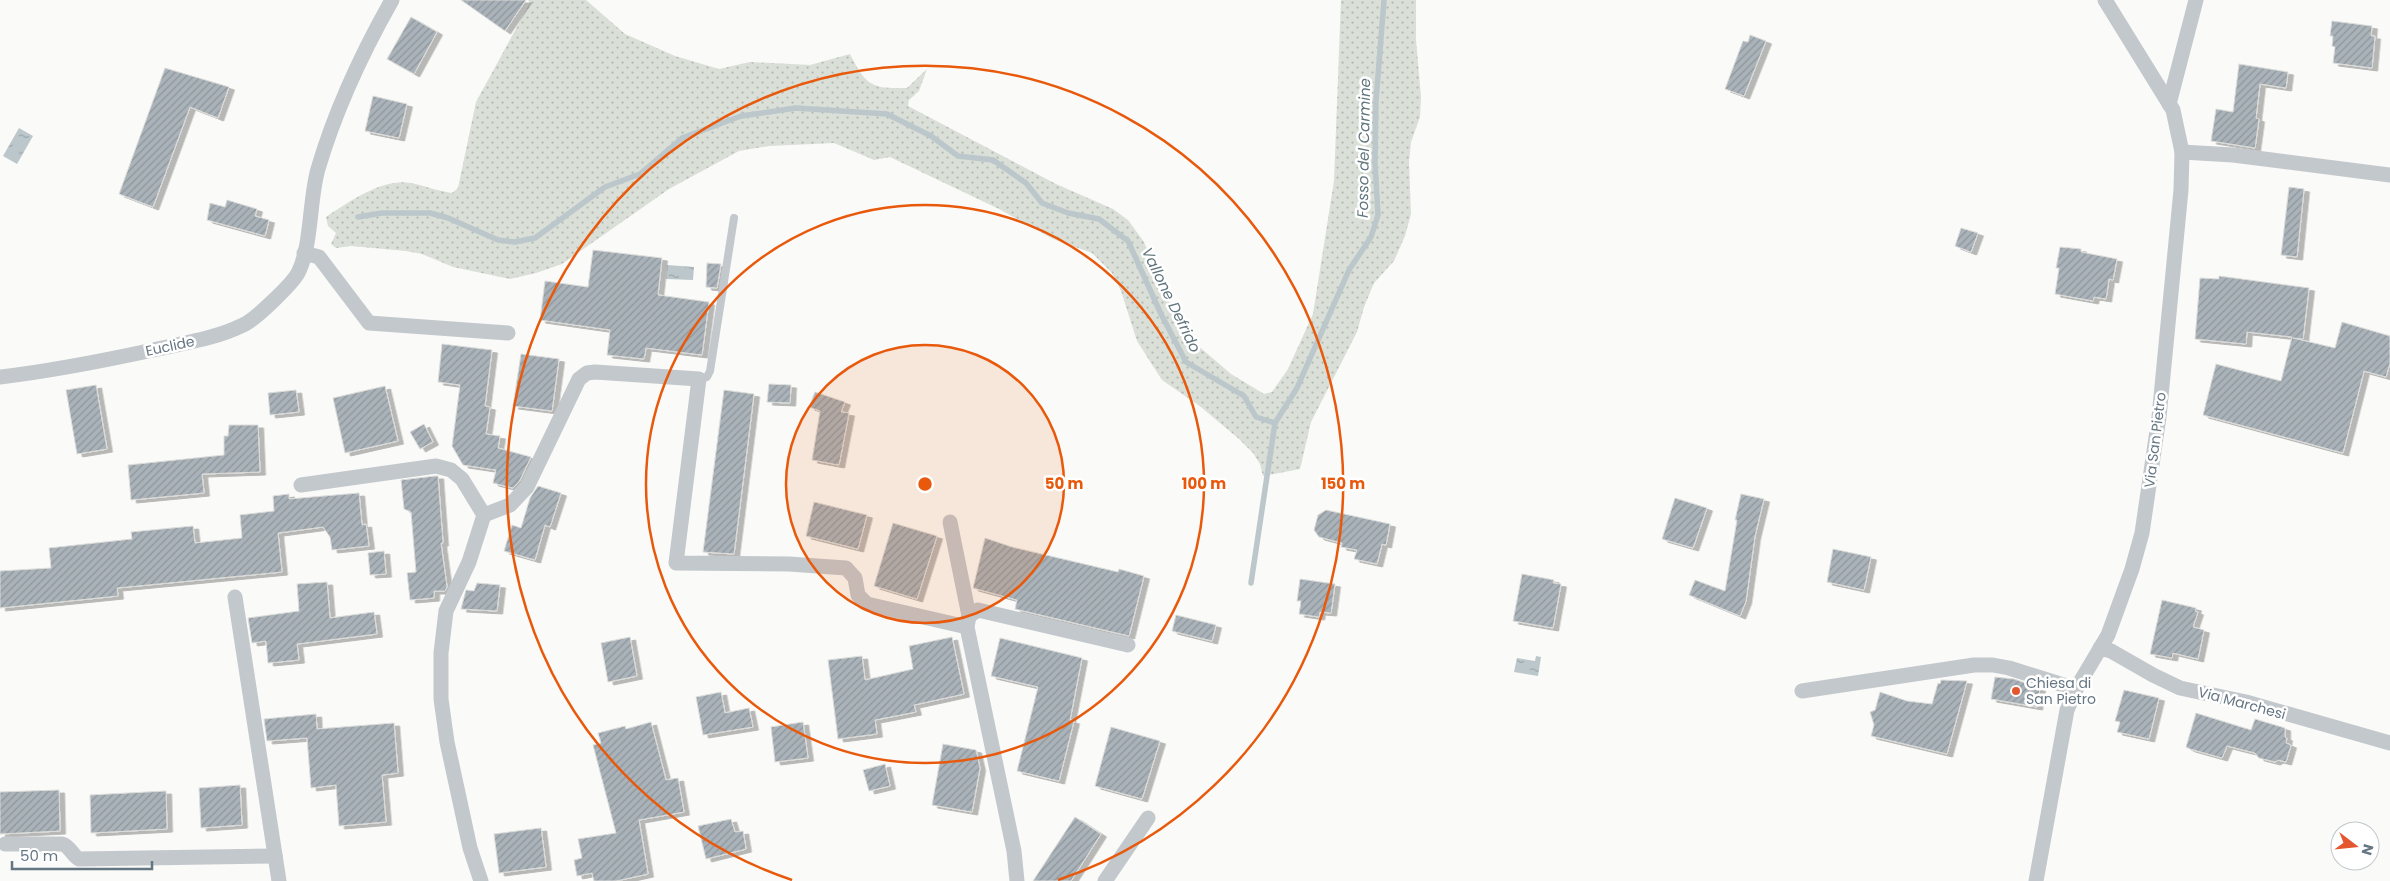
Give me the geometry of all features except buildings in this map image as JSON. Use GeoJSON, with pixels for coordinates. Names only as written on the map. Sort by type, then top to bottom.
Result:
{"type":"FeatureCollection","features":[{"type":"Feature","properties":{"kind":"street","name":"Euclide"},"geometry":{"type":"LineString","coordinates":[[0,377],[52,371],[218,336],[246,324],[260,314],[298,274],[304,253],[318,171],[333,123],[375,31],[392,0]]}},
{"type":"Feature","properties":{"kind":"street","name":"Via San Pietro"},"geometry":{"type":"LineString","coordinates":[[2036,881],[2067,710],[2076,689],[2108,635],[2132,569],[2142,533],[2159,417],[2181,190],[2182,152],[2173,110],[2105,0]]}},
{"type":"Feature","properties":{"kind":"street"},"geometry":{"type":"LineString","coordinates":[[2169,104],[2196,0]]}},
{"type":"Feature","properties":{"kind":"street"},"geometry":{"type":"LineString","coordinates":[[2182,152],[2233,155],[2390,175]]}},
{"type":"Feature","properties":{"kind":"street"},"geometry":{"type":"LineString","coordinates":[[304,253],[319,257],[369,323],[508,333]]}},
{"type":"Feature","properties":{"kind":"street"},"geometry":{"type":"LineString","coordinates":[[484,516],[510,505],[527,486],[579,379],[587,373],[699,379],[676,563],[788,564],[846,568],[855,578],[858,595],[866,604],[968,621]]}},
{"type":"Feature","properties":{"kind":"street"},"geometry":{"type":"LineString","coordinates":[[301,485],[436,466],[451,470],[462,479],[484,516],[469,562],[446,611],[441,653],[441,699],[447,742],[470,848],[481,881]]}},
{"type":"Feature","properties":{"kind":"street"},"geometry":{"type":"LineString","coordinates":[[950,522],[1014,851],[1016,881]]}},
{"type":"Feature","properties":{"kind":"street"},"geometry":{"type":"LineString","coordinates":[[235,597],[279,881]]}},
{"type":"Feature","properties":{"kind":"street"},"geometry":{"type":"LineString","coordinates":[[968,621],[978,610],[1128,645]]}},
{"type":"Feature","properties":{"kind":"street","name":"Via Marchesi"},"geometry":{"type":"LineString","coordinates":[[2100,648],[2111,651],[2152,675],[2180,688],[2246,702],[2390,743]]}},
{"type":"Feature","properties":{"kind":"street"},"geometry":{"type":"LineString","coordinates":[[1802,690],[1974,665],[1993,664],[2076,689]]}},
{"type":"Feature","properties":{"kind":"street"},"geometry":{"type":"LineString","coordinates":[[1105,881],[1148,818]]}},
{"type":"Feature","properties":{"kind":"street"},"geometry":{"type":"LineString","coordinates":[[5,844],[62,844],[66,845],[74,856],[79,859],[275,856]]}},
{"type":"Feature","properties":{"kind":"lane"},"geometry":{"type":"LineString","coordinates":[[699,379],[707,377],[710,371],[734,218]]}},
{"type":"Feature","properties":{"kind":"shaded area"},"geometry":{"type":"Polygon","coordinates":[[[528,0],[586,0],[625,34],[675,56],[719,69],[750,62],[810,65],[850,54],[861,73],[871,83],[886,88],[907,88],[927,69],[919,91],[909,100],[908,106],[1056,184],[1113,209],[1128,220],[1144,242],[1182,332],[1231,374],[1264,394],[1272,392],[1288,369],[1313,314],[1334,181],[1341,0],[1416,0],[1416,40],[1421,97],[1420,117],[1411,142],[1409,162],[1411,214],[1405,236],[1394,261],[1374,283],[1364,307],[1357,332],[1311,422],[1300,469],[1263,476],[1260,464],[1253,453],[1239,439],[1201,407],[1162,380],[1137,341],[1121,291],[1112,273],[1092,253],[1053,239],[999,209],[890,157],[874,160],[834,143],[769,146],[739,151],[669,189],[562,264],[510,279],[453,267],[422,254],[406,251],[351,246],[336,248],[331,244],[336,233],[328,226],[326,217],[366,192],[400,182],[452,193],[458,188],[476,102],[530,3],[528,0]]]}},
{"type":"Feature","properties":{"kind":"water"},"geometry":{"type":"Polygon","coordinates":[[[19,128],[33,136],[17,164],[3,156],[19,128]]]}},
{"type":"Feature","properties":{"kind":"water"},"geometry":{"type":"Polygon","coordinates":[[[667,265],[694,267],[693,280],[666,279],[667,265]]]}},
{"type":"Feature","properties":{"kind":"water"},"geometry":{"type":"Polygon","coordinates":[[[1536,656],[1541,657],[1538,676],[1514,672],[1517,658],[1535,661],[1536,656]]]}},
{"type":"Feature","properties":{"kind":"waterway","name":"Fosso del Carmine"},"geometry":{"type":"LineString","coordinates":[[1251,583],[1275,423],[1297,388],[1349,270],[1371,237],[1378,215],[1375,163],[1376,101],[1384,0]]}},
{"type":"Feature","properties":{"kind":"waterway","name":"Vallone Defrido"},"geometry":{"type":"LineString","coordinates":[[358,217],[382,213],[430,213],[448,218],[498,240],[515,242],[535,238],[605,187],[640,174],[682,138],[741,116],[796,108],[887,114],[931,136],[958,156],[993,160],[1026,183],[1042,203],[1068,213],[1099,219],[1128,241],[1161,314],[1186,362],[1244,396],[1256,417],[1275,423]]}},
{"type":"Feature","properties":{"kind":"place","name":"Chiesa di San Pietro"},"geometry":{"type":"Point","coordinates":[2016,691]}}]}
